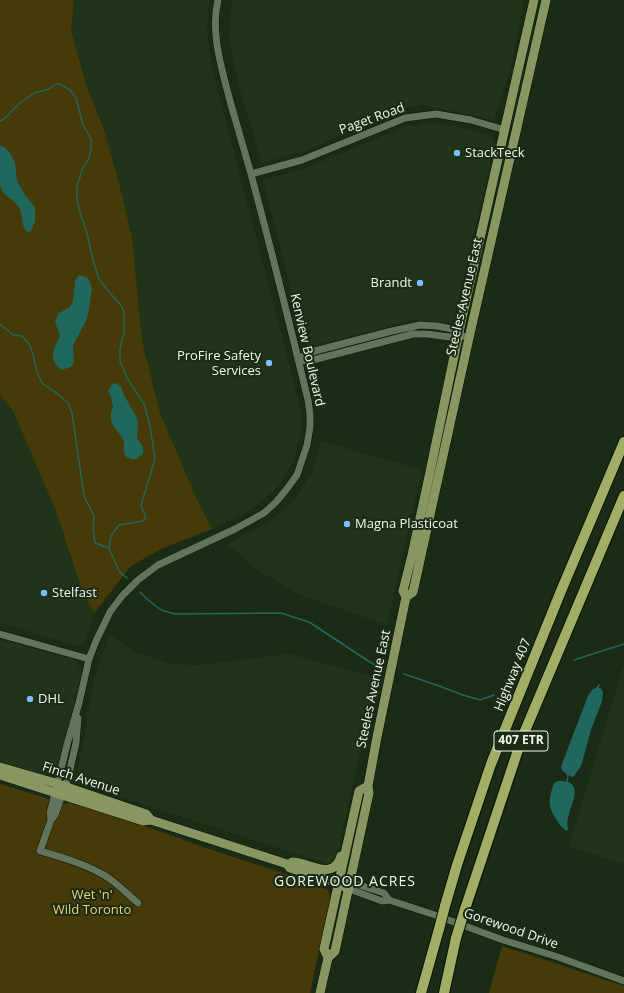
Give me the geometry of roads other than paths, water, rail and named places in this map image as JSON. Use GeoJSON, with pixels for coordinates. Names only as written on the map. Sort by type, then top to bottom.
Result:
{"type":"FeatureCollection","features":[{"type":"Feature","properties":{"kind":"highway","name":"Highway 407"},"geometry":{"type":"LineString","coordinates":[[421,993],[445,906],[491,764],[561,591],[624,442]]}},
{"type":"Feature","properties":{"kind":"highway","name":"407 ETR"},"geometry":{"type":"LineString","coordinates":[[444,993],[456,938],[522,738],[624,496]]}},
{"type":"Feature","properties":{"kind":"main road","name":"Steeles Avenue East"},"geometry":{"type":"LineString","coordinates":[[320,993],[328,958],[335,951],[370,793],[368,786],[377,737],[406,597],[403,591],[437,441],[458,335],[534,0]]}},
{"type":"Feature","properties":{"kind":"main road","name":"Steeles Avenue East"},"geometry":{"type":"LineString","coordinates":[[406,597],[413,592],[546,0]]}},
{"type":"Feature","properties":{"kind":"main road","name":"Finch Avenue"},"geometry":{"type":"LineString","coordinates":[[0,767],[143,821],[151,820],[289,863],[349,885]]}},
{"type":"Feature","properties":{"kind":"main road","name":"Finch Avenue"},"geometry":{"type":"LineString","coordinates":[[0,775],[60,790]]}},
{"type":"Feature","properties":{"kind":"main road","name":"Steeles Avenue East"},"geometry":{"type":"LineString","coordinates":[[328,958],[324,949],[359,791],[368,786]]}},
{"type":"Feature","properties":{"kind":"main road"},"geometry":{"type":"LineString","coordinates":[[289,863],[296,862],[324,870],[330,868],[339,862],[343,845],[348,839]]}},
{"type":"Feature","properties":{"kind":"street","name":"Kenview Boulevard"},"geometry":{"type":"LineString","coordinates":[[138,903],[110,879],[83,865],[40,851],[51,820],[50,813],[60,790],[76,743],[79,703],[89,659],[110,612],[122,596],[138,580],[158,565],[235,529],[264,513],[272,505],[297,475],[307,445],[310,427],[308,400],[251,174],[226,86],[215,25],[218,0]]}},
{"type":"Feature","properties":{"kind":"street","name":"Paget Road"},"geometry":{"type":"LineString","coordinates":[[251,174],[302,160],[405,118],[436,114],[471,120],[505,130]]}},
{"type":"Feature","properties":{"kind":"street"},"geometry":{"type":"LineString","coordinates":[[298,360],[307,353],[420,325],[452,329],[458,335]]}},
{"type":"Feature","properties":{"kind":"street"},"geometry":{"type":"LineString","coordinates":[[392,331],[394,339]]}},
{"type":"Feature","properties":{"kind":"street"},"geometry":{"type":"LineString","coordinates":[[298,360],[309,361],[413,334],[450,337],[458,335],[469,338]]}},
{"type":"Feature","properties":{"kind":"street"},"geometry":{"type":"LineString","coordinates":[[0,634],[89,659]]}},
{"type":"Feature","properties":{"kind":"street","name":"Gorewood Drive"},"geometry":{"type":"LineString","coordinates":[[349,885],[359,894],[382,901],[390,900],[503,940],[624,980]]}},
{"type":"Feature","properties":{"kind":"water"},"geometry":{"type":"Polygon","coordinates":[[[0,146],[3,146],[9,152],[15,162],[17,181],[25,195],[35,207],[35,221],[31,231],[27,232],[23,225],[20,210],[16,203],[4,193],[0,185],[0,146]]]}},
{"type":"Feature","properties":{"kind":"water"},"geometry":{"type":"Polygon","coordinates":[[[79,275],[88,278],[92,288],[89,310],[86,321],[73,345],[74,363],[71,367],[61,370],[54,362],[53,358],[55,346],[60,336],[55,322],[59,313],[70,307],[73,301],[75,281],[79,275]]]}},
{"type":"Feature","properties":{"kind":"water"},"geometry":{"type":"Polygon","coordinates":[[[115,383],[121,386],[124,395],[137,418],[137,438],[143,447],[143,454],[137,459],[131,459],[125,456],[124,440],[111,421],[113,407],[108,391],[112,384],[115,383]]]}},
{"type":"Feature","properties":{"kind":"water"},"geometry":{"type":"Polygon","coordinates":[[[597,687],[603,692],[602,701],[591,730],[581,766],[572,777],[564,772],[561,767],[588,696],[592,690],[597,687]]]}},
{"type":"Feature","properties":{"kind":"water"},"geometry":{"type":"Polygon","coordinates":[[[558,781],[569,782],[572,784],[575,792],[574,800],[568,816],[568,830],[566,831],[557,821],[550,805],[552,788],[554,783],[558,781]]]}},
{"type":"Feature","properties":{"kind":"waterway"},"geometry":{"type":"LineString","coordinates":[[0,121],[34,93],[49,89],[56,84],[60,84],[70,90],[76,98],[83,125],[91,139],[89,158],[82,170],[77,187],[77,200],[99,279],[124,311],[124,333],[120,348],[120,361],[127,378],[144,404],[150,426],[155,459],[141,505],[146,518],[143,521],[119,525],[111,536],[109,548],[119,571],[127,578]]}},
{"type":"Feature","properties":{"kind":"waterway"},"geometry":{"type":"LineString","coordinates":[[0,324],[13,335],[22,336],[29,344],[37,372],[42,383],[68,403],[72,413],[84,496],[94,516],[93,527],[95,543],[109,548]]}},
{"type":"Feature","properties":{"kind":"waterway"},"geometry":{"type":"LineString","coordinates":[[140,592],[161,610],[175,614],[281,613],[309,622],[379,668]]}},
{"type":"Feature","properties":{"kind":"waterway"},"geometry":{"type":"LineString","coordinates":[[574,660],[624,644]]}},
{"type":"Feature","properties":{"kind":"waterway"},"geometry":{"type":"LineString","coordinates":[[404,674],[480,700],[494,695]]}},
{"type":"Feature","properties":{"kind":"waterway"},"geometry":{"type":"LineString","coordinates":[[597,690],[599,685]]}},
{"type":"Feature","properties":{"kind":"waterway"},"geometry":{"type":"LineString","coordinates":[[567,783],[568,774]]}},
{"type":"Feature","properties":{"kind":"place","name":"StackTeck"},"geometry":{"type":"Point","coordinates":[457,153]}},
{"type":"Feature","properties":{"kind":"place","name":"Brandt"},"geometry":{"type":"Point","coordinates":[420,283]}},
{"type":"Feature","properties":{"kind":"place","name":"ProFire Safety Services"},"geometry":{"type":"Point","coordinates":[269,363]}},
{"type":"Feature","properties":{"kind":"place","name":"Magna Plasticoat"},"geometry":{"type":"Point","coordinates":[347,524]}},
{"type":"Feature","properties":{"kind":"place","name":"Stelfast"},"geometry":{"type":"Point","coordinates":[44,593]}},
{"type":"Feature","properties":{"kind":"place","name":"DHL"},"geometry":{"type":"Point","coordinates":[30,699]}},
{"type":"Feature","properties":{"kind":"district","name":"GOREWOOD ACRES"},"geometry":{"type":"Point","coordinates":[345,882]}},
{"type":"Feature","properties":{"kind":"park label","name":"Wet 'n' Wild Toronto"},"geometry":{"type":"Point","coordinates":[92,902]}}]}
